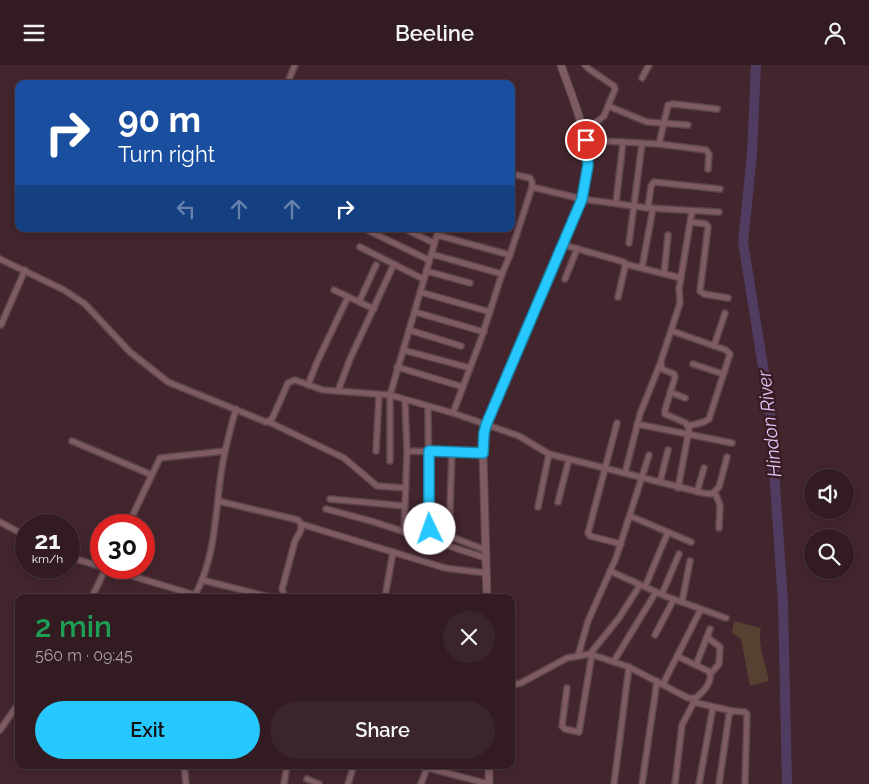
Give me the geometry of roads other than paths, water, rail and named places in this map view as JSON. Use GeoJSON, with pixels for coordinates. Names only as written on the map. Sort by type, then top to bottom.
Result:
{"type":"FeatureCollection","features":[{"type":"Feature","properties":{"kind":"street"},"geometry":{"type":"LineString","coordinates":[[289,80],[295,65]]}},
{"type":"Feature","properties":{"kind":"street"},"geometry":{"type":"LineString","coordinates":[[487,594],[484,433],[582,199],[588,165],[585,136],[561,65]]}},
{"type":"Feature","properties":{"kind":"street"},"geometry":{"type":"LineString","coordinates":[[584,65],[615,88],[602,119],[585,136]]}},
{"type":"Feature","properties":{"kind":"street"},"geometry":{"type":"LineString","coordinates":[[642,78],[649,65]]}},
{"type":"Feature","properties":{"kind":"street"},"geometry":{"type":"LineString","coordinates":[[659,145],[667,107],[670,104],[717,109]]}},
{"type":"Feature","properties":{"kind":"street"},"geometry":{"type":"LineString","coordinates":[[608,106],[647,122],[688,125]]}},
{"type":"Feature","properties":{"kind":"street"},"geometry":{"type":"LineString","coordinates":[[585,136],[623,143],[708,151],[708,169]]}},
{"type":"Feature","properties":{"kind":"street"},"geometry":{"type":"LineString","coordinates":[[616,203],[623,143]]}},
{"type":"Feature","properties":{"kind":"street"},"geometry":{"type":"LineString","coordinates":[[629,243],[642,144]]}},
{"type":"Feature","properties":{"kind":"street"},"geometry":{"type":"LineString","coordinates":[[453,413],[484,332],[532,187],[530,178],[515,175]]}},
{"type":"Feature","properties":{"kind":"street"},"geometry":{"type":"LineString","coordinates":[[642,268],[651,208],[651,187],[654,183],[720,189]]}},
{"type":"Feature","properties":{"kind":"street"},"geometry":{"type":"LineString","coordinates":[[532,187],[582,199],[634,206],[719,212]]}},
{"type":"Feature","properties":{"kind":"street"},"geometry":{"type":"LineString","coordinates":[[626,473],[637,424],[661,363],[680,303],[679,289],[692,211]]}},
{"type":"Feature","properties":{"kind":"street"},"geometry":{"type":"LineString","coordinates":[[691,222],[708,227],[700,291],[704,294],[728,298]]}},
{"type":"Feature","properties":{"kind":"street"},"geometry":{"type":"LineString","coordinates":[[372,232],[430,257],[502,274]]}},
{"type":"Feature","properties":{"kind":"street"},"geometry":{"type":"LineString","coordinates":[[411,232],[434,243]]}},
{"type":"Feature","properties":{"kind":"street"},"geometry":{"type":"LineString","coordinates":[[390,461],[390,395],[437,232]]}},
{"type":"Feature","properties":{"kind":"street"},"geometry":{"type":"LineString","coordinates":[[436,235],[510,255]]}},
{"type":"Feature","properties":{"kind":"street"},"geometry":{"type":"LineString","coordinates":[[664,274],[668,235]]}},
{"type":"Feature","properties":{"kind":"street"},"geometry":{"type":"LineString","coordinates":[[564,245],[622,261],[625,264],[681,278]]}},
{"type":"Feature","properties":{"kind":"street"},"geometry":{"type":"LineString","coordinates":[[360,247],[423,279]]}},
{"type":"Feature","properties":{"kind":"street"},"geometry":{"type":"LineString","coordinates":[[565,279],[577,249]]}},
{"type":"Feature","properties":{"kind":"street"},"geometry":{"type":"LineString","coordinates":[[0,259],[64,290],[85,304],[130,352],[168,382],[269,422],[344,458],[377,486],[406,488]]}},
{"type":"Feature","properties":{"kind":"street"},"geometry":{"type":"LineString","coordinates":[[338,391],[350,359],[394,264]]}},
{"type":"Feature","properties":{"kind":"street"},"geometry":{"type":"LineString","coordinates":[[618,297],[625,264]]}},
{"type":"Feature","properties":{"kind":"street"},"geometry":{"type":"LineString","coordinates":[[360,302],[376,265]]}},
{"type":"Feature","properties":{"kind":"street"},"geometry":{"type":"LineString","coordinates":[[1,325],[25,270]]}},
{"type":"Feature","properties":{"kind":"street"},"geometry":{"type":"LineString","coordinates":[[426,271],[470,283]]}},
{"type":"Feature","properties":{"kind":"street"},"geometry":{"type":"LineString","coordinates":[[334,290],[374,309]]}},
{"type":"Feature","properties":{"kind":"street"},"geometry":{"type":"LineString","coordinates":[[420,292],[490,312]]}},
{"type":"Feature","properties":{"kind":"street"},"geometry":{"type":"LineString","coordinates":[[308,385],[348,297]]}},
{"type":"Feature","properties":{"kind":"street"},"geometry":{"type":"LineString","coordinates":[[415,312],[484,332]]}},
{"type":"Feature","properties":{"kind":"street"},"geometry":{"type":"LineString","coordinates":[[714,346],[725,313]]}},
{"type":"Feature","properties":{"kind":"street"},"geometry":{"type":"LineString","coordinates":[[409,330],[461,346]]}},
{"type":"Feature","properties":{"kind":"street"},"geometry":{"type":"LineString","coordinates":[[672,331],[726,350],[730,354],[709,419],[688,426]]}},
{"type":"Feature","properties":{"kind":"street"},"geometry":{"type":"LineString","coordinates":[[403,350],[470,368]]}},
{"type":"Feature","properties":{"kind":"street"},"geometry":{"type":"LineString","coordinates":[[661,363],[662,369],[675,376],[665,409],[666,415],[686,423],[690,435],[678,488]]}},
{"type":"Feature","properties":{"kind":"street"},"geometry":{"type":"LineString","coordinates":[[694,363],[723,374]]}},
{"type":"Feature","properties":{"kind":"street"},"geometry":{"type":"LineString","coordinates":[[397,367],[464,387]]}},
{"type":"Feature","properties":{"kind":"street"},"geometry":{"type":"LineString","coordinates":[[269,422],[288,383],[294,380],[323,391],[390,395],[453,413],[524,438],[549,454],[697,492],[715,493],[719,487],[727,457]]}},
{"type":"Feature","properties":{"kind":"street"},"geometry":{"type":"LineString","coordinates":[[670,393],[685,398]]}},
{"type":"Feature","properties":{"kind":"street"},"geometry":{"type":"LineString","coordinates":[[376,451],[379,395]]}},
{"type":"Feature","properties":{"kind":"street"},"geometry":{"type":"LineString","coordinates":[[404,532],[407,451],[406,400]]}},
{"type":"Feature","properties":{"kind":"street"},"geometry":{"type":"LineString","coordinates":[[428,406],[430,529],[486,554]]}},
{"type":"Feature","properties":{"kind":"street"},"geometry":{"type":"LineString","coordinates":[[195,594],[202,580],[213,544],[225,451],[236,409]]}},
{"type":"Feature","properties":{"kind":"street"},"geometry":{"type":"LineString","coordinates":[[617,423],[588,533],[590,536],[621,544]]}},
{"type":"Feature","properties":{"kind":"street"},"geometry":{"type":"LineString","coordinates":[[637,424],[732,443]]}},
{"type":"Feature","properties":{"kind":"street"},"geometry":{"type":"LineString","coordinates":[[72,441],[152,475]]}},
{"type":"Feature","properties":{"kind":"street"},"geometry":{"type":"LineString","coordinates":[[660,483],[668,450]]}},
{"type":"Feature","properties":{"kind":"street"},"geometry":{"type":"LineString","coordinates":[[133,514],[160,458],[225,451]]}},
{"type":"Feature","properties":{"kind":"street"},"geometry":{"type":"LineString","coordinates":[[407,451],[483,453]]}},
{"type":"Feature","properties":{"kind":"street"},"geometry":{"type":"LineString","coordinates":[[445,545],[449,537],[452,451]]}},
{"type":"Feature","properties":{"kind":"street"},"geometry":{"type":"LineString","coordinates":[[538,507],[549,454]]}},
{"type":"Feature","properties":{"kind":"street"},"geometry":{"type":"LineString","coordinates":[[578,656],[588,621],[621,544],[649,455]]}},
{"type":"Feature","properties":{"kind":"street"},"geometry":{"type":"LineString","coordinates":[[558,502],[569,459]]}},
{"type":"Feature","properties":{"kind":"street"},"geometry":{"type":"LineString","coordinates":[[697,492],[704,468]]}},
{"type":"Feature","properties":{"kind":"street"},"geometry":{"type":"LineString","coordinates":[[715,493],[720,505],[719,528]]}},
{"type":"Feature","properties":{"kind":"street"},"geometry":{"type":"LineString","coordinates":[[330,499],[405,506]]}},
{"type":"Feature","properties":{"kind":"street"},"geometry":{"type":"LineString","coordinates":[[218,501],[298,521],[302,524],[445,568],[486,573]]}},
{"type":"Feature","properties":{"kind":"street"},"geometry":{"type":"LineString","coordinates":[[326,509],[445,545],[486,554]]}},
{"type":"Feature","properties":{"kind":"street"},"geometry":{"type":"LineString","coordinates":[[630,516],[691,542]]}},
{"type":"Feature","properties":{"kind":"street"},"geometry":{"type":"LineString","coordinates":[[0,521],[15,530]]}},
{"type":"Feature","properties":{"kind":"street"},"geometry":{"type":"LineString","coordinates":[[284,594],[282,587],[295,541],[302,524]]}},
{"type":"Feature","properties":{"kind":"street"},"geometry":{"type":"LineString","coordinates":[[567,688],[562,726],[565,729],[579,732],[591,654],[643,586],[668,532]]}},
{"type":"Feature","properties":{"kind":"street"},"geometry":{"type":"LineString","coordinates":[[385,594],[393,552]]}},
{"type":"Feature","properties":{"kind":"street"},"geometry":{"type":"LineString","coordinates":[[614,661],[659,593],[679,554]]}},
{"type":"Feature","properties":{"kind":"street"},"geometry":{"type":"LineString","coordinates":[[682,602],[690,561]]}},
{"type":"Feature","properties":{"kind":"street"},"geometry":{"type":"LineString","coordinates":[[610,571],[659,593],[726,618]]}},
{"type":"Feature","properties":{"kind":"street"},"geometry":{"type":"LineString","coordinates":[[95,594],[101,579]]}},
{"type":"Feature","properties":{"kind":"street"},"geometry":{"type":"LineString","coordinates":[[141,579],[188,594]]}},
{"type":"Feature","properties":{"kind":"street"},"geometry":{"type":"LineString","coordinates":[[202,580],[258,594]]}},
{"type":"Feature","properties":{"kind":"street"},"geometry":{"type":"LineString","coordinates":[[655,635],[674,599]]}},
{"type":"Feature","properties":{"kind":"street"},"geometry":{"type":"LineString","coordinates":[[642,784],[660,683],[677,656],[701,609]]}},
{"type":"Feature","properties":{"kind":"street"},"geometry":{"type":"LineString","coordinates":[[696,665],[710,629]]}},
{"type":"Feature","properties":{"kind":"street"},"geometry":{"type":"LineString","coordinates":[[674,784],[682,725],[695,700],[710,682],[710,673],[719,664],[720,647],[707,637]]}},
{"type":"Feature","properties":{"kind":"street"},"geometry":{"type":"LineString","coordinates":[[515,684],[521,683],[563,659],[591,654],[629,667],[688,698],[712,707],[745,712],[747,714],[745,784]]}},
{"type":"Feature","properties":{"kind":"street"},"geometry":{"type":"LineString","coordinates":[[677,656],[710,673]]}},
{"type":"Feature","properties":{"kind":"street"},"geometry":{"type":"LineString","coordinates":[[614,784],[629,667]]}},
{"type":"Feature","properties":{"kind":"street"},"geometry":{"type":"LineString","coordinates":[[699,784],[712,707]]}},
{"type":"Feature","properties":{"kind":"street"},"geometry":{"type":"LineString","coordinates":[[0,729],[15,708]]}},
{"type":"Feature","properties":{"kind":"street"},"geometry":{"type":"LineString","coordinates":[[719,784],[729,715],[732,711]]}},
{"type":"Feature","properties":{"kind":"street"},"geometry":{"type":"LineString","coordinates":[[184,769],[186,784]]}},
{"type":"Feature","properties":{"kind":"street"},"geometry":{"type":"LineString","coordinates":[[284,784],[286,769]]}},
{"type":"Feature","properties":{"kind":"street"},"geometry":{"type":"LineString","coordinates":[[348,784],[353,769]]}},
{"type":"Feature","properties":{"kind":"street"},"geometry":{"type":"LineString","coordinates":[[421,784],[427,769]]}},
{"type":"Feature","properties":{"kind":"street"},"geometry":{"type":"LineString","coordinates":[[431,769],[489,784],[489,769]]}},
{"type":"Feature","properties":{"kind":"street"},"geometry":{"type":"LineString","coordinates":[[307,779],[320,784]]}},
{"type":"Feature","properties":{"kind":"waterway","name":"Hindon River"},"geometry":{"type":"LineString","coordinates":[[756,65],[752,154],[743,242],[770,410],[783,603],[787,784]]}}]}
